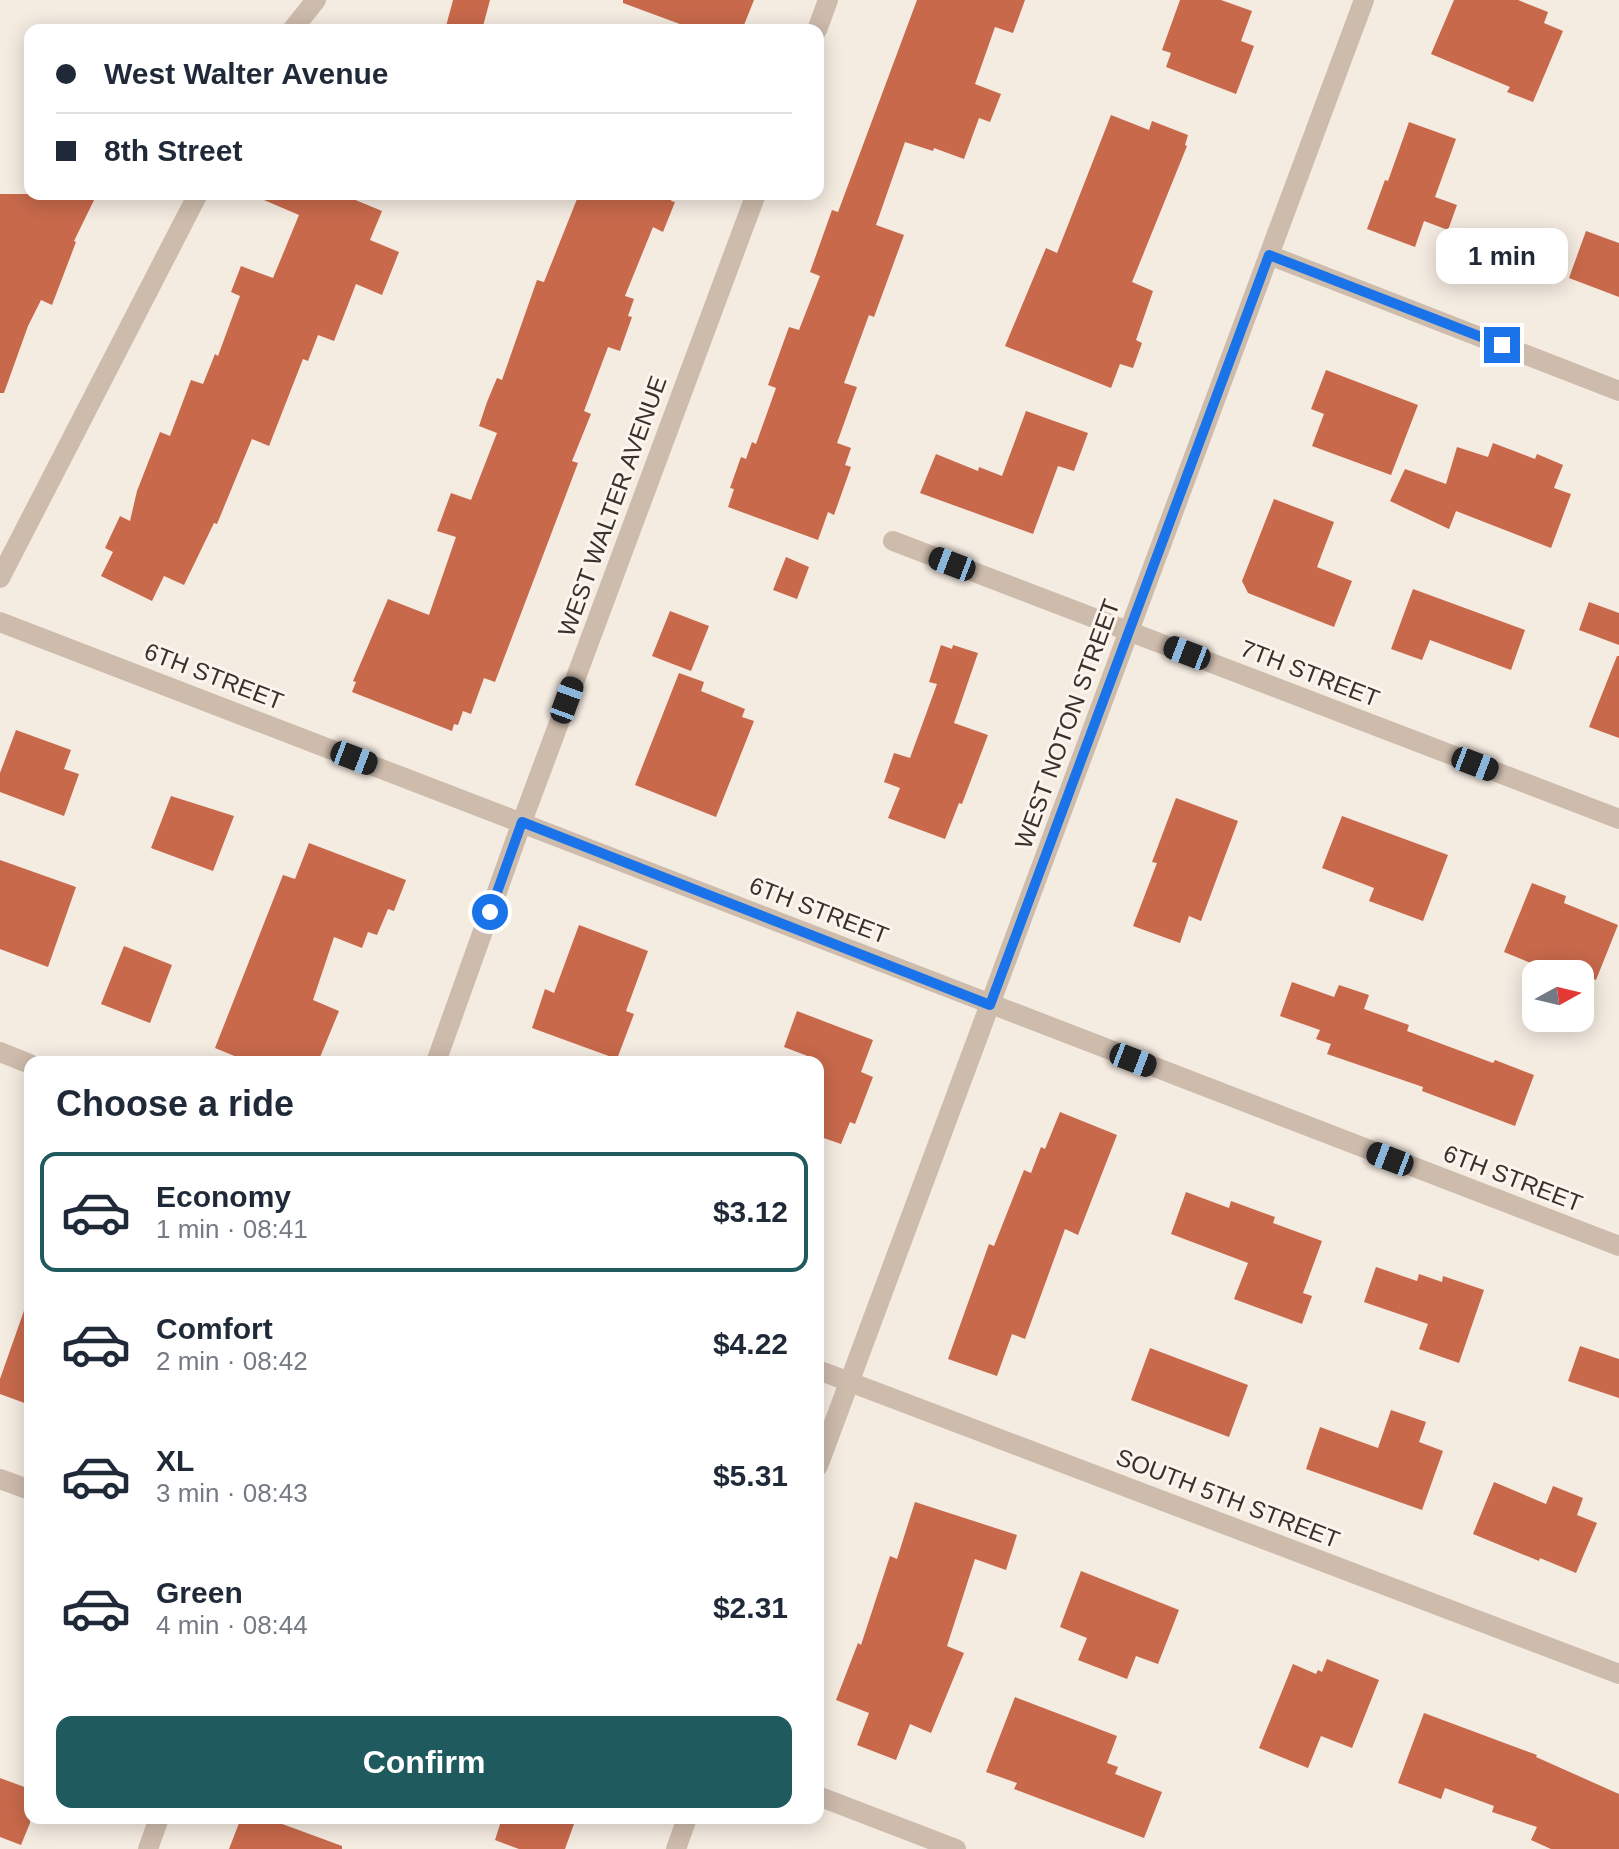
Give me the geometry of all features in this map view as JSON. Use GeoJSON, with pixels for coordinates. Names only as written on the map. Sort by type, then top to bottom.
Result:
{"type":"FeatureCollection","features":[{"type":"Feature","properties":{"kind":"street"},"geometry":{"type":"LineString","coordinates":[[297,24],[316,0]]}},
{"type":"Feature","properties":{"kind":"street"},"geometry":{"type":"LineString","coordinates":[[819,24],[828,0]]}},
{"type":"Feature","properties":{"kind":"street","name":"WEST NOTON STREET"},"geometry":{"type":"LineString","coordinates":[[824,1450],[1364,0]]}},
{"type":"Feature","properties":{"kind":"street"},"geometry":{"type":"LineString","coordinates":[[0,578],[195,200]]}},
{"type":"Feature","properties":{"kind":"street","name":"WEST WALTER AVENUE"},"geometry":{"type":"LineString","coordinates":[[438,1056],[754,200]]}},
{"type":"Feature","properties":{"kind":"street"},"geometry":{"type":"LineString","coordinates":[[1269,255],[1619,391]]}},
{"type":"Feature","properties":{"kind":"street","name":"7TH STREET"},"geometry":{"type":"LineString","coordinates":[[893,541],[1619,819]]}},
{"type":"Feature","properties":{"kind":"street","name":"6TH STREET"},"geometry":{"type":"LineString","coordinates":[[0,622],[1619,1246]]}},
{"type":"Feature","properties":{"kind":"street"},"geometry":{"type":"LineString","coordinates":[[0,1052],[24,1062]]}},
{"type":"Feature","properties":{"kind":"street","name":"SOUTH 5TH STREET"},"geometry":{"type":"LineString","coordinates":[[824,1372],[1619,1674]]}},
{"type":"Feature","properties":{"kind":"street"},"geometry":{"type":"LineString","coordinates":[[0,1479],[24,1488]]}},
{"type":"Feature","properties":{"kind":"street"},"geometry":{"type":"LineString","coordinates":[[824,1798],[956,1849]]}},
{"type":"Feature","properties":{"kind":"street"},"geometry":{"type":"LineString","coordinates":[[148,1849],[157,1824]]}},
{"type":"Feature","properties":{"kind":"street"},"geometry":{"type":"LineString","coordinates":[[676,1849],[685,1824]]}},
{"type":"Feature","properties":{"kind":"building"},"geometry":{"type":"Polygon","coordinates":[[[453,0],[490,0],[484,24],[447,24],[453,0]]]}},
{"type":"Feature","properties":{"kind":"building"},"geometry":{"type":"Polygon","coordinates":[[[623,0],[754,0],[744,24],[680,24],[623,3],[623,0]]]}},
{"type":"Feature","properties":{"kind":"building"},"geometry":{"type":"Polygon","coordinates":[[[917,0],[1025,0],[1013,33],[995,27],[975,84],[1001,94],[990,122],[979,118],[964,159],[905,142],[876,225],[904,235],[874,317],[869,315],[844,383],[857,387],[837,443],[851,448],[845,465],[851,467],[834,515],[828,512],[818,540],[728,507],[734,489],[730,488],[741,457],[746,459],[752,442],[756,444],[776,388],[768,385],[789,327],[799,330],[820,276],[810,272],[832,210],[838,212],[917,0]]]}},
{"type":"Feature","properties":{"kind":"building"},"geometry":{"type":"Polygon","coordinates":[[[1180,0],[1221,0],[1252,11],[1241,41],[1254,46],[1236,94],[1166,67],[1171,53],[1162,50],[1180,0]]]}},
{"type":"Feature","properties":{"kind":"building"},"geometry":{"type":"Polygon","coordinates":[[[1454,0],[1518,0],[1548,12],[1544,23],[1563,31],[1533,102],[1507,92],[1510,87],[1431,54],[1454,0]]]}},
{"type":"Feature","properties":{"kind":"building"},"geometry":{"type":"Polygon","coordinates":[[[1111,115],[1149,130],[1152,121],[1188,135],[1187,146],[1132,282],[1153,291],[1136,340],[1142,343],[1133,368],[1120,364],[1111,388],[1005,346],[1046,248],[1057,253],[1111,115]]]}},
{"type":"Feature","properties":{"kind":"building"},"geometry":{"type":"Polygon","coordinates":[[[1409,122],[1456,139],[1435,197],[1457,205],[1448,230],[1424,221],[1415,247],[1367,229],[1409,122]]]}},
{"type":"Feature","properties":{"kind":"building"},"geometry":{"type":"Polygon","coordinates":[[[0,194],[24,194],[24,200],[94,200],[74,241],[52,305],[41,300],[28,326],[4,393],[0,393],[0,194]]]}},
{"type":"Feature","properties":{"kind":"building"},"geometry":{"type":"Polygon","coordinates":[[[264,200],[355,200],[382,211],[370,240],[399,252],[382,295],[356,284],[334,341],[318,335],[308,361],[303,359],[269,446],[252,439],[217,524],[214,523],[184,585],[164,576],[152,601],[101,576],[113,552],[105,548],[120,516],[130,521],[137,491],[160,432],[170,436],[191,380],[203,384],[215,354],[218,356],[240,296],[231,292],[241,266],[273,278],[299,215],[264,200]]]}},
{"type":"Feature","properties":{"kind":"building"},"geometry":{"type":"Polygon","coordinates":[[[577,200],[675,202],[663,232],[653,227],[625,296],[634,299],[628,316],[632,317],[620,351],[608,347],[584,411],[591,414],[572,461],[578,463],[495,682],[484,678],[471,714],[463,711],[452,731],[352,692],[356,682],[353,681],[388,599],[429,615],[456,537],[437,531],[451,493],[471,500],[497,433],[479,426],[487,402],[497,378],[502,380],[537,280],[544,282],[577,200]]]}},
{"type":"Feature","properties":{"kind":"building"},"geometry":{"type":"Polygon","coordinates":[[[1586,231],[1619,243],[1619,297],[1569,278],[1586,231]]]}},
{"type":"Feature","properties":{"kind":"building"},"geometry":{"type":"Polygon","coordinates":[[[1326,370],[1418,405],[1391,475],[1312,446],[1324,414],[1311,409],[1326,370]]]}},
{"type":"Feature","properties":{"kind":"building"},"geometry":{"type":"Polygon","coordinates":[[[1026,411],[1088,433],[1074,471],[1058,466],[1033,534],[920,493],[936,454],[978,471],[979,467],[1002,476],[1026,411]]]}},
{"type":"Feature","properties":{"kind":"building"},"geometry":{"type":"Polygon","coordinates":[[[1493,443],[1535,459],[1537,454],[1563,465],[1554,488],[1571,494],[1551,548],[1456,511],[1449,529],[1390,501],[1405,469],[1446,484],[1457,447],[1488,457],[1493,443]]]}},
{"type":"Feature","properties":{"kind":"building"},"geometry":{"type":"Polygon","coordinates":[[[1274,499],[1334,522],[1317,567],[1352,581],[1334,627],[1248,593],[1242,581],[1274,499]]]}},
{"type":"Feature","properties":{"kind":"building"},"geometry":{"type":"Polygon","coordinates":[[[786,557],[809,567],[797,599],[773,590],[786,557]]]}},
{"type":"Feature","properties":{"kind":"building"},"geometry":{"type":"Polygon","coordinates":[[[1413,589],[1525,630],[1511,670],[1430,640],[1422,660],[1391,649],[1413,589]]]}},
{"type":"Feature","properties":{"kind":"building"},"geometry":{"type":"Polygon","coordinates":[[[1589,602],[1619,613],[1619,645],[1579,630],[1589,602]]]}},
{"type":"Feature","properties":{"kind":"building"},"geometry":{"type":"Polygon","coordinates":[[[670,611],[709,626],[691,671],[652,656],[670,611]]]}},
{"type":"Feature","properties":{"kind":"building"},"geometry":{"type":"Polygon","coordinates":[[[941,645],[952,649],[953,645],[978,653],[954,723],[988,735],[945,839],[888,818],[900,788],[884,782],[894,753],[910,758],[937,684],[929,682],[941,645]]]}},
{"type":"Feature","properties":{"kind":"building"},"geometry":{"type":"Polygon","coordinates":[[[1619,656],[1619,738],[1589,727],[1619,656]]]}},
{"type":"Feature","properties":{"kind":"building"},"geometry":{"type":"Polygon","coordinates":[[[679,673],[704,682],[701,691],[745,709],[742,717],[754,721],[716,817],[635,785],[679,673]]]}},
{"type":"Feature","properties":{"kind":"building"},"geometry":{"type":"Polygon","coordinates":[[[16,730],[71,750],[64,769],[79,774],[64,816],[0,792],[0,773],[16,730]]]}},
{"type":"Feature","properties":{"kind":"building"},"geometry":{"type":"Polygon","coordinates":[[[171,796],[234,816],[213,871],[151,848],[171,796]]]}},
{"type":"Feature","properties":{"kind":"building"},"geometry":{"type":"Polygon","coordinates":[[[1176,798],[1238,821],[1201,921],[1189,916],[1180,943],[1133,926],[1157,863],[1152,862],[1176,798]]]}},
{"type":"Feature","properties":{"kind":"building"},"geometry":{"type":"Polygon","coordinates":[[[1342,816],[1448,855],[1423,921],[1369,901],[1374,888],[1322,868],[1342,816]]]}},
{"type":"Feature","properties":{"kind":"building"},"geometry":{"type":"Polygon","coordinates":[[[309,843],[406,880],[394,911],[388,909],[377,935],[368,932],[362,948],[334,937],[313,1000],[339,1011],[320,1056],[234,1056],[215,1048],[283,875],[295,879],[309,843]]]}},
{"type":"Feature","properties":{"kind":"building"},"geometry":{"type":"Polygon","coordinates":[[[0,860],[76,887],[48,967],[0,949],[0,860]]]}},
{"type":"Feature","properties":{"kind":"building"},"geometry":{"type":"Polygon","coordinates":[[[1532,883],[1566,896],[1564,903],[1618,925],[1596,980],[1594,960],[1524,960],[1504,952],[1532,883]]]}},
{"type":"Feature","properties":{"kind":"building"},"geometry":{"type":"Polygon","coordinates":[[[579,925],[648,951],[626,1011],[634,1014],[618,1056],[609,1056],[532,1028],[545,989],[554,993],[579,925]]]}},
{"type":"Feature","properties":{"kind":"building"},"geometry":{"type":"Polygon","coordinates":[[[124,946],[172,965],[150,1023],[101,1004],[124,946]]]}},
{"type":"Feature","properties":{"kind":"building"},"geometry":{"type":"Polygon","coordinates":[[[1292,982],[1334,997],[1339,985],[1369,995],[1364,1009],[1409,1025],[1407,1031],[1534,1075],[1515,1126],[1422,1091],[1423,1087],[1327,1054],[1331,1044],[1316,1039],[1320,1030],[1280,1016],[1292,982]]]}},
{"type":"Feature","properties":{"kind":"building"},"geometry":{"type":"Polygon","coordinates":[[[797,1011],[873,1040],[861,1072],[873,1077],[855,1124],[850,1122],[841,1144],[824,1138],[824,1056],[808,1056],[784,1047],[797,1011]]]}},
{"type":"Feature","properties":{"kind":"building"},"geometry":{"type":"Polygon","coordinates":[[[1060,1112],[1117,1135],[1078,1235],[1065,1229],[1025,1339],[1012,1334],[997,1376],[948,1359],[989,1244],[994,1246],[1024,1170],[1031,1173],[1060,1112]]]}},
{"type":"Feature","properties":{"kind":"building"},"geometry":{"type":"Polygon","coordinates":[[[1186,1192],[1229,1208],[1231,1201],[1275,1217],[1273,1223],[1322,1241],[1303,1293],[1312,1296],[1302,1324],[1234,1299],[1248,1263],[1171,1234],[1186,1192]]]}},
{"type":"Feature","properties":{"kind":"building"},"geometry":{"type":"Polygon","coordinates":[[[1376,1267],[1417,1281],[1419,1274],[1442,1282],[1443,1276],[1484,1290],[1459,1363],[1419,1349],[1428,1324],[1364,1302],[1376,1267]]]}},
{"type":"Feature","properties":{"kind":"building"},"geometry":{"type":"Polygon","coordinates":[[[24,1311],[24,1403],[0,1394],[0,1379],[24,1311]]]}},
{"type":"Feature","properties":{"kind":"building"},"geometry":{"type":"Polygon","coordinates":[[[1580,1346],[1619,1359],[1619,1398],[1568,1381],[1580,1346]]]}},
{"type":"Feature","properties":{"kind":"building"},"geometry":{"type":"Polygon","coordinates":[[[1150,1348],[1248,1385],[1229,1437],[1131,1400],[1150,1348]]]}},
{"type":"Feature","properties":{"kind":"building"},"geometry":{"type":"Polygon","coordinates":[[[1391,1410],[1426,1422],[1419,1442],[1443,1451],[1422,1510],[1306,1469],[1320,1427],[1378,1448],[1391,1410]]]}},
{"type":"Feature","properties":{"kind":"building"},"geometry":{"type":"Polygon","coordinates":[[[1494,1482],[1546,1504],[1553,1486],[1583,1498],[1577,1515],[1597,1523],[1576,1573],[1473,1534],[1494,1482]]]}},
{"type":"Feature","properties":{"kind":"building"},"geometry":{"type":"Polygon","coordinates":[[[915,1502],[1017,1535],[1006,1570],[975,1559],[947,1646],[964,1653],[931,1733],[910,1724],[896,1760],[857,1745],[869,1713],[836,1700],[858,1643],[861,1645],[890,1556],[897,1559],[915,1502]]]}},
{"type":"Feature","properties":{"kind":"building"},"geometry":{"type":"Polygon","coordinates":[[[1081,1571],[1179,1610],[1158,1664],[1136,1656],[1127,1679],[1078,1660],[1087,1638],[1060,1627],[1081,1571]]]}},
{"type":"Feature","properties":{"kind":"building"},"geometry":{"type":"Polygon","coordinates":[[[1327,1659],[1379,1680],[1352,1748],[1321,1736],[1308,1768],[1259,1748],[1293,1664],[1316,1674],[1318,1670],[1322,1672],[1327,1659]]]}},
{"type":"Feature","properties":{"kind":"building"},"geometry":{"type":"Polygon","coordinates":[[[1015,1697],[1117,1736],[1107,1763],[1118,1767],[1115,1774],[1162,1792],[1144,1838],[1014,1789],[1017,1783],[986,1772],[1015,1697]]]}},
{"type":"Feature","properties":{"kind":"building"},"geometry":{"type":"Polygon","coordinates":[[[1424,1713],[1537,1755],[1619,1794],[1619,1849],[1551,1849],[1531,1840],[1537,1827],[1492,1812],[1494,1806],[1445,1788],[1441,1799],[1398,1783],[1424,1713]]]}},
{"type":"Feature","properties":{"kind":"building"},"geometry":{"type":"Polygon","coordinates":[[[0,1778],[24,1787],[24,1824],[30,1824],[21,1845],[0,1837],[0,1778]]]}},
{"type":"Feature","properties":{"kind":"building"},"geometry":{"type":"Polygon","coordinates":[[[239,1824],[282,1824],[342,1846],[342,1849],[229,1849],[239,1824]]]}},
{"type":"Feature","properties":{"kind":"building"},"geometry":{"type":"Polygon","coordinates":[[[500,1824],[574,1824],[565,1849],[519,1849],[495,1840],[500,1824]]]}},
{"type":"Feature","properties":{"kind":"route"},"geometry":{"type":"LineString","coordinates":[[490,912],[522,822],[990,1005],[1269,255],[1502,345]]}}]}
